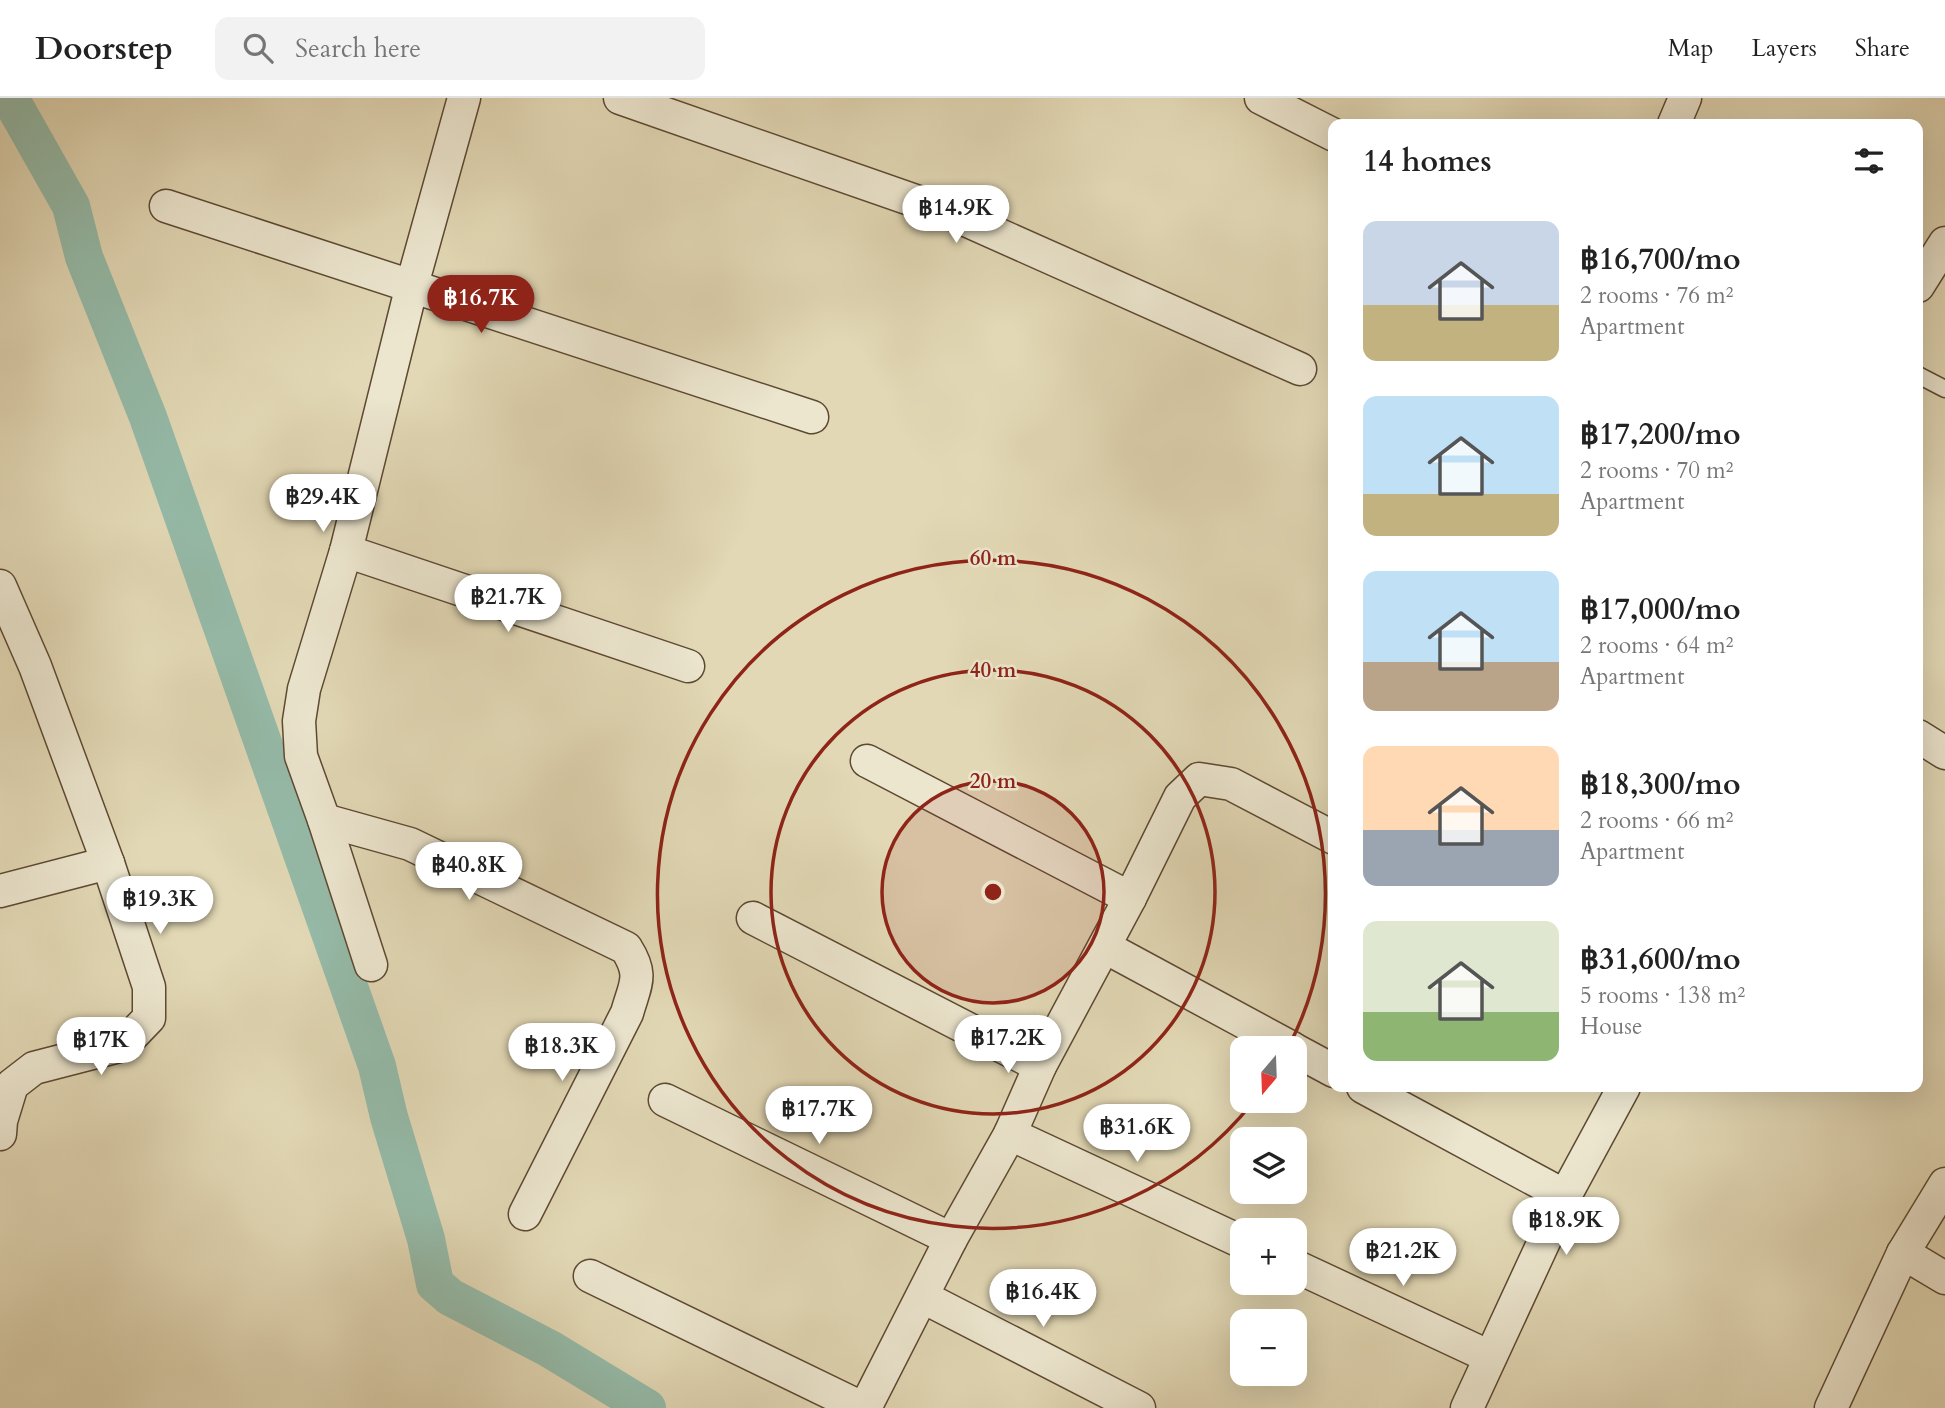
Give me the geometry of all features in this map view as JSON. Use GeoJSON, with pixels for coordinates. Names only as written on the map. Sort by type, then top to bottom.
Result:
{"type":"FeatureCollection","features":[{"type":"Feature","properties":{"kind":"street"},"geometry":{"type":"LineString","coordinates":[[371,965],[301,756],[299,721],[304,689],[346,551],[412,285],[464,98]]}},
{"type":"Feature","properties":{"kind":"street"},"geometry":{"type":"LineString","coordinates":[[620,98],[950,213],[1300,369]]}},
{"type":"Feature","properties":{"kind":"street"},"geometry":{"type":"LineString","coordinates":[[1261,98],[1328,132]]}},
{"type":"Feature","properties":{"kind":"street"},"geometry":{"type":"LineString","coordinates":[[1676,119],[1685,98]]}},
{"type":"Feature","properties":{"kind":"street"},"geometry":{"type":"LineString","coordinates":[[166,206],[812,417]]}},
{"type":"Feature","properties":{"kind":"street"},"geometry":{"type":"LineString","coordinates":[[1923,278],[1945,243]]}},
{"type":"Feature","properties":{"kind":"street"},"geometry":{"type":"LineString","coordinates":[[346,551],[688,666]]}},
{"type":"Feature","properties":{"kind":"street"},"geometry":{"type":"LineString","coordinates":[[0,586],[35,666],[108,863],[149,987],[149,1018],[122,1045],[34,1068],[12,1085],[1,1121],[0,1134]]}},
{"type":"Feature","properties":{"kind":"street"},"geometry":{"type":"LineString","coordinates":[[1923,739],[1945,753]]}},
{"type":"Feature","properties":{"kind":"street"},"geometry":{"type":"LineString","coordinates":[[867,761],[1130,898]]}},
{"type":"Feature","properties":{"kind":"street"},"geometry":{"type":"LineString","coordinates":[[590,1276],[863,1408],[951,1239],[1010,1134],[1041,1066],[1105,947],[1180,797],[1199,779],[1231,784],[1328,835]]}},
{"type":"Feature","properties":{"kind":"street"},"geometry":{"type":"LineString","coordinates":[[324,820],[410,844],[626,948],[636,963],[637,978],[627,1013],[525,1214]]}},
{"type":"Feature","properties":{"kind":"street"},"geometry":{"type":"LineString","coordinates":[[0,891],[108,863]]}},
{"type":"Feature","properties":{"kind":"street"},"geometry":{"type":"LineString","coordinates":[[753,918],[1041,1066]]}},
{"type":"Feature","properties":{"kind":"street"},"geometry":{"type":"LineString","coordinates":[[1105,947],[1269,1036]]}},
{"type":"Feature","properties":{"kind":"street"},"geometry":{"type":"LineString","coordinates":[[1307,1057],[1328,1068]]}},
{"type":"Feature","properties":{"kind":"street"},"geometry":{"type":"LineString","coordinates":[[1372,1092],[1565,1196]]}},
{"type":"Feature","properties":{"kind":"street"},"geometry":{"type":"LineString","coordinates":[[1467,1408],[1565,1196],[1621,1092]]}},
{"type":"Feature","properties":{"kind":"street"},"geometry":{"type":"LineString","coordinates":[[665,1100],[951,1239]]}},
{"type":"Feature","properties":{"kind":"street"},"geometry":{"type":"LineString","coordinates":[[1010,1134],[1230,1236]]}},
{"type":"Feature","properties":{"kind":"street"},"geometry":{"type":"LineString","coordinates":[[1831,1408],[1903,1253],[1945,1184]]}},
{"type":"Feature","properties":{"kind":"street"},"geometry":{"type":"LineString","coordinates":[[1903,1253],[1945,1278]]}},
{"type":"Feature","properties":{"kind":"street"},"geometry":{"type":"LineString","coordinates":[[1307,1272],[1490,1357]]}},
{"type":"Feature","properties":{"kind":"street"},"geometry":{"type":"LineString","coordinates":[[922,1297],[1139,1408]]}},
{"type":"Feature","properties":{"kind":"lane"},"geometry":{"type":"LineString","coordinates":[[1923,378],[1945,390]]}},
{"type":"Feature","properties":{"kind":"waterway"},"geometry":{"type":"LineString","coordinates":[[10,98],[71,206],[84,257],[148,417],[377,1066],[389,1117],[426,1239],[435,1284],[450,1297],[550,1349],[647,1408]]}}]}
